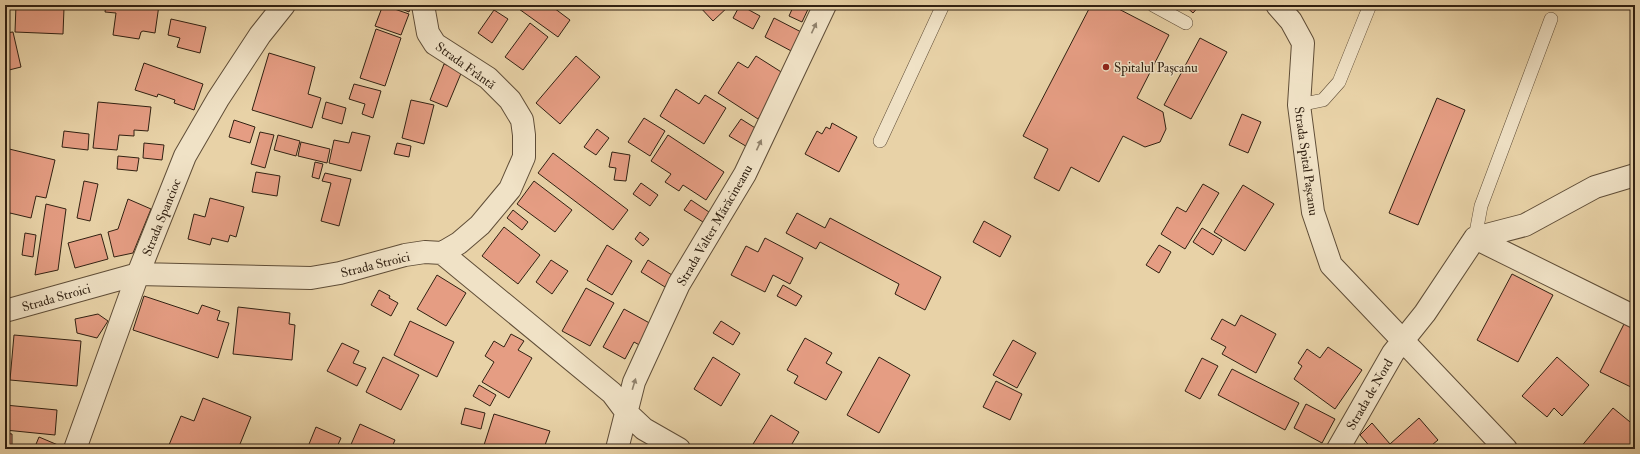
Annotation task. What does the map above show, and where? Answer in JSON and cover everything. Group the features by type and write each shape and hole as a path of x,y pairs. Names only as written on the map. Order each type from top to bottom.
{"street":[{"name":"Strada Spancioc","path":"75,449 138,274 185,156 222,92 260,35 284,5"},
{"name":"Strada Frântă","path":"423,5 428,33 436,44 488,78 510,100 522,120 524,135 524,158 510,189 480,225 459,243 442,253"},
{"name":"Strada Valter Mărăcineanu","path":"617,449 634,382 679,284 745,174 825,5"},
{"name":"Strada Spital Pașcanu","path":"1277,5 1291,22 1303,43 1299,105 1313,212 1330,265 1506,449"},
{"path":"1403,340 1425,314 1475,238 1525,225 1595,187 1635,175"},
{"path":"1475,238 1635,317"},
{"name":"Strada Stroici","path":"5,311 138,274 311,278 340,273 405,255 425,252 442,253"},
{"path":"442,253 612,393 627,413 644,429 679,449"},
{"name":"Strada de Nord","path":"1338,449 1393,354 1403,340"}],"lane":[{"path":"880,141 943,5"},
{"path":"1153,5 1186,23"},
{"path":"1299,105 1323,100 1339,82 1370,5"},
{"path":"1475,238 1481,206 1551,19"}],"building":[{"path":"16,5 58,5 58,7 64,8 63,34 15,32"},
{"path":"106,5 159,5 155,33 143,31 141,32 139,39 113,35 116,13 105,12"},
{"path":"383,5 409,14 401,35 375,26"},
{"path":"392,5 411,5 409,12"},
{"path":"522,5 550,5 570,20 558,37 519,9"},
{"path":"698,5 730,5 713,21"},
{"path":"740,5 760,16 753,29 733,18"},
{"path":"794,5 810,5 802,22 789,16"},
{"name":"Spitalul Pașcanu","path":"1091,5 1111,5 1169,35 1137,98 1163,112 1166,129 1160,142 1145,147 1123,136 1099,182 1071,167 1059,191 1034,178 1048,149 1023,136"},
{"path":"1184,5 1200,5 1193,13"},
{"path":"494,10 508,19 492,43 478,33"},
{"path":"774,18 805,34 795,53 765,37"},
{"path":"171,19 206,27 200,53 177,47 180,38 168,35"},
{"path":"530,23 548,37 523,70 505,57"},
{"path":"376,29 401,38 385,86 360,78"},
{"path":"13,32 21,67 5,71 5,33"},
{"path":"1200,38 1227,52 1191,119 1164,105"},
{"path":"269,53 315,67 308,94 321,98 312,128 252,110"},
{"path":"576,56 600,77 560,124 536,103"},
{"path":"756,56 786,75 758,119 718,93 738,62 748,68"},
{"path":"144,63 203,84 194,110 174,103 175,100 158,94 157,97 135,90"},
{"path":"444,64 462,71 447,107 430,100"},
{"path":"354,84 381,91 373,118 362,114 365,104 349,99"},
{"path":"676,89 699,104 705,95 726,108 704,144 660,116"},
{"path":"6,92 6,110 5,110"},
{"path":"1437,98 1465,110 1418,225 1389,213"},
{"path":"411,100 434,105 424,144 402,138"},
{"path":"98,102 151,107 148,131 134,130 134,136 119,135 117,150 93,148"},
{"path":"326,102 346,108 342,124 322,118"},
{"path":"1242,114 1261,122 1248,153 1229,145"},
{"path":"644,118 665,131 650,156 628,142"},
{"path":"741,119 760,131 749,148 729,136"},
{"path":"234,120 255,127 250,143 229,137"},
{"path":"832,123 857,137 839,172 805,154 817,131 822,134 826,127 830,129"},
{"path":"597,129 609,138 596,155 584,147"},
{"path":"64,131 89,134 88,150 62,147"},
{"path":"260,132 274,135 265,168 251,164"},
{"path":"352,132 370,136 361,171 329,163 334,140 349,143"},
{"path":"278,135 300,141 296,156 274,150"},
{"path":"668,135 724,172 706,200 683,185 679,191 665,182 671,174 651,161"},
{"path":"301,142 330,149 327,163 298,156"},
{"path":"144,143 164,145 162,160 143,158"},
{"path":"397,143 411,146 409,157 394,154"},
{"path":"5,148 55,160 46,198 36,196 31,218 10,213 8,220 5,219"},
{"path":"612,152 630,155 626,181 614,180 616,168 609,167"},
{"path":"553,153 628,210 613,230 538,173"},
{"path":"118,156 139,158 137,171 117,169"},
{"path":"315,162 323,164 319,179 312,177"},
{"path":"256,172 280,176 277,196 252,192"},
{"path":"325,173 351,179 339,226 321,221 331,183 322,181"},
{"path":"84,181 98,184 90,221 77,218"},
{"path":"534,181 572,210 555,232 517,204"},
{"path":"641,183 658,195 650,206 633,194"},
{"path":"1203,184 1219,193 1185,249 1161,234 1177,207 1186,212"},
{"path":"1243,185 1274,204 1245,251 1214,232"},
{"path":"210,198 244,207 236,237 230,235 228,242 212,238 210,245 188,239 194,214 205,217"},
{"path":"128,199 151,209 133,253 114,257 108,232 118,229"},
{"path":"691,200 709,212 703,222 684,210"},
{"path":"46,204 66,209 58,270 35,275"},
{"path":"513,210 528,222 522,230 507,218"},
{"path":"797,213 825,228 830,218 941,277 925,310 895,294 899,284 820,242 816,249 786,233"},
{"path":"984,221 1011,236 1000,257 973,242"},
{"path":"504,227 540,255 518,284 482,256"},
{"path":"1202,228 1222,240 1213,255 1193,242"},
{"path":"640,232 649,239 643,246 635,239"},
{"path":"25,233 36,235 33,257 22,255"},
{"path":"101,234 108,259 75,268 68,243"},
{"path":"765,238 803,258 790,284 773,275 765,292 731,275 746,246 758,252"},
{"path":"607,245 632,261 612,295 587,280"},
{"path":"1159,245 1171,252 1159,273 1146,265"},
{"path":"551,260 568,271 552,294 536,282"},
{"path":"648,260 672,275 665,287 641,272"},
{"path":"1512,274 1553,295 1518,362 1477,340"},
{"path":"437,275 466,293 446,326 417,309"},
{"path":"783,285 802,296 796,306 777,296"},
{"path":"586,288 614,303 590,346 562,331"},
{"path":"379,290 390,296 389,298 398,303 391,316 371,305"},
{"path":"144,296 198,314 202,305 220,311 217,320 229,323 218,358 133,330"},
{"path":"238,307 290,313 289,324 295,325 292,360 233,354"},
{"path":"624,309 655,326 643,347 634,342 625,359 603,347"},
{"path":"98,314 108,321 97,338 77,333 75,319"},
{"path":"1241,315 1276,334 1256,373 1222,354 1226,347 1211,339 1222,319 1235,326"},
{"path":"410,321 454,342 437,377 394,355"},
{"path":"721,321 740,333 733,345 713,333"},
{"path":"1624,324 1635,329 1635,389 1600,372"},
{"path":"511,334 524,341 518,350 532,358 509,398 482,382 494,362 485,356 494,341 504,347"},
{"path":"14,335 81,341 77,386 10,380"},
{"path":"805,338 832,353 826,363 842,372 826,400 794,383 798,376 787,370"},
{"path":"1013,340 1036,353 1017,388 993,375"},
{"path":"342,343 359,351 353,363 366,368 357,386 327,371"},
{"path":"1328,347 1362,370 1335,409 1294,379 1302,366 1298,363 1307,349 1320,358"},
{"path":"383,357 419,375 401,410 366,392"},
{"path":"713,357 740,374 721,406 694,389"},
{"path":"879,357 910,375 879,433 847,415"},
{"path":"1557,357 1589,385 1562,416 1554,408 1547,417 1522,396"},
{"path":"1202,358 1218,366 1200,399 1185,391"},
{"path":"1232,369 1299,403 1285,430 1218,395"},
{"path":"996,381 1022,394 1010,420 983,407"},
{"path":"479,385 496,395 490,406 473,396"},
{"path":"203,398 251,417 238,449 179,449 169,445 181,416 194,421"},
{"path":"1306,404 1335,419 1322,443 1294,428"},
{"path":"5,405 57,410 55,435 5,430"},
{"path":"465,408 485,413 481,429 461,424"},
{"path":"1613,408 1635,426 1635,449 1581,449 1580,448"},
{"path":"494,414 550,431 544,448 536,445 535,449 498,449 484,445"},
{"path":"771,415 799,432 789,449 750,449"},
{"path":"1419,418 1438,440 1427,449 1372,449 1360,435 1372,423 1390,444"},
{"path":"360,424 395,440 391,449 349,449"},
{"path":"316,427 341,438 336,449 307,449"},
{"path":"5,433 12,434 12,449 5,449"},
{"path":"39,437 65,448 34,449"}],"place":[{"name":"Spitalul Pașcanu","path":"1106,67"}]}
